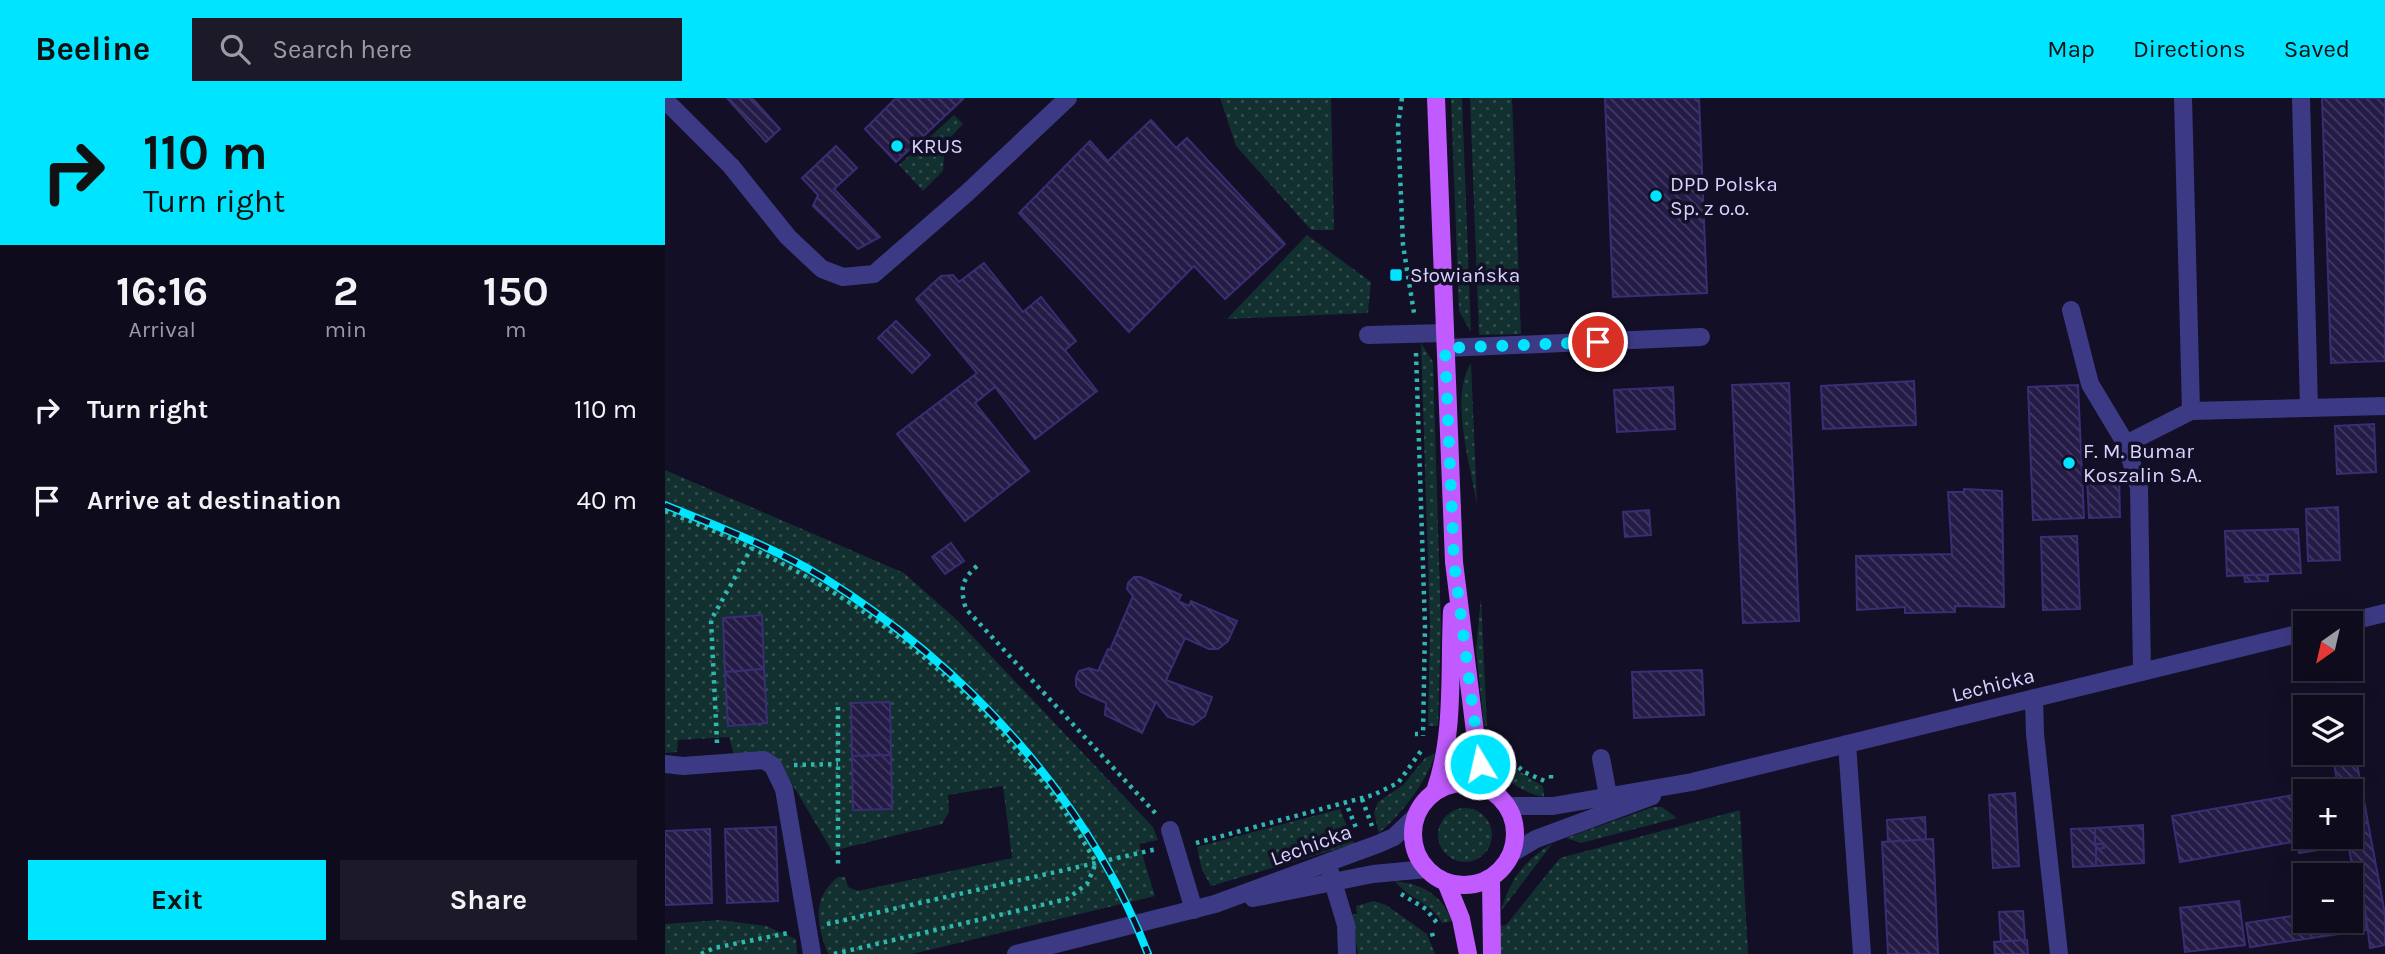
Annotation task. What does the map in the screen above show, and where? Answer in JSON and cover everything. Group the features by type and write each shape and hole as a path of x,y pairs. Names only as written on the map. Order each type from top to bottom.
{"main road":[{"path":"1435,791 1444,767 1447,734 1454,562 1436,98"},
{"path":"1454,562 1480,764 1492,791 1507,806 1514,821 1515,837 1511,853 1503,867 1491,878 1469,884 1446,882 1427,869 1414,844 1416,816 1423,802 1435,791 1454,783 1474,783 1492,791"},
{"path":"1491,878 1492,954"},
{"path":"1446,882 1461,919 1468,954"}],"street":[{"path":"665,100 731,166 788,237 822,269 843,277 874,274 968,193 1068,98"},
{"path":"2182,98 2192,411"},
{"path":"2301,98 2309,408"},
{"path":"2071,310 2090,384 2126,444 2139,488 2142,672"},
{"path":"1368,335 1445,341 1701,337"},
{"path":"2126,444 2192,411 2385,406"},
{"path":"2363,618 2385,613"},
{"name":"Lechicka","path":"1507,806 1609,803 2293,635"},
{"path":"2034,698 2035,734 2059,954"},
{"path":"1847,744 1862,954"},
{"path":"1601,758 1609,803"},
{"path":"665,764 718,765 764,760 773,766 784,789 812,954"},
{"name":"Lechicka","path":"1511,853 1609,803"},
{"name":"Lechicka","path":"1016,954 1215,904 1394,837 1416,816"},
{"path":"1173,838 1194,910"},
{"path":"1327,864 1346,925 1347,954"},
{"name":"Lechicka","path":"1215,904 1387,872 1427,869"}],"path":[{"path":"1402,98 1398,125 1403,246 1414,317"},
{"path":"701,954 714,948 806,930 1096,862 1173,838 1261,827 1362,799 1398,783 1413,766 1422,747 1425,626 1416,341"},
{"path":"665,511 752,547 820,582 881,623 961,689 986,715 1044,783 1096,862"},
{"path":"718,765 711,620 752,547"},
{"path":"977,566 965,576 960,589 966,609 1173,838"},
{"path":"838,707 838,864"},
{"path":"1493,748 1528,775 1556,784"},
{"path":"773,766 838,764"},
{"path":"1362,799 1375,835"},
{"path":"1348,808 1362,841"},
{"path":"834,954 1067,899 1087,884 1096,862"},
{"path":"1395,889 1430,912 1439,932"},
{"path":"1432,933 1434,941"}],"green space":[{"path":"1220,98 1331,98 1334,230 1311,230 1236,146"},
{"path":"1451,98 1462,98 1471,332 1459,311"},
{"path":"1470,98 1512,98 1521,334 1479,335"},
{"path":"954,115 963,124 945,143 943,171 923,191 899,165"},
{"path":"1307,235 1371,282 1368,313 1227,319"},
{"path":"1421,343 1433,362 1441,626 1438,726 1428,726 1430,626"},
{"path":"1471,363 1477,505 1462,413 1465,377"},
{"path":"665,470 904,573 957,620 1153,827 1158,840 1139,844 1155,896 912,954 828,954 819,923 820,903 829,885 838,877 845,877 848,887 858,891 1012,858 1003,786 948,795 949,812 942,824 832,851 785,772 734,755 729,737 678,740 677,752 665,753"},
{"path":"1481,598 1487,726 1484,726 1476,649"},
{"path":"1489,752 1543,786 1544,797 1511,782 1498,768"},
{"path":"1436,753 1413,796 1379,833 1374,813 1378,802 1403,785 1425,758"},
{"path":"1653,807 1662,807 1677,818 1581,843 1566,838"},
{"path":"1465,808 1484,816 1492,835 1484,854 1465,862 1446,854 1438,835 1446,816"},
{"path":"1340,809 1354,844 1211,886 1202,870 1197,847"},
{"path":"1740,810 1748,954 1500,954 1500,926 1506,925 1560,858"},
{"path":"1552,844 1501,911 1519,872"},
{"path":"1395,881 1429,892 1442,904 1452,921 1442,923 1432,910"},
{"path":"1374,901 1386,905 1427,934 1435,954 1358,954 1351,915 1357,914 1356,906"},
{"path":"720,920 766,926 796,939 797,954 665,954 665,924"}],"building":[{"path":"727,98 752,98 780,129 766,142"},
{"name":"KRUS","path":"896,98 964,98 896,162 865,129"},
{"name":"DPD Polska Sp. z o.o.","path":"1605,98 1699,98 1707,293 1613,297"},
{"path":"2322,98 2385,98 2385,361 2331,363"},
{"path":"1151,120 1176,148 1187,138 1285,244 1225,299 1194,266 1129,332 1019,213 1090,141 1108,161"},
{"path":"836,146 857,168 834,189 880,237 858,249 813,206 818,195 802,178"},
{"path":"984,263 1023,312 1041,297 1076,341 1065,350 1097,391 1035,439 995,387 975,403 1029,471 965,521 897,434 977,373 916,299 941,276 953,275 959,282"},
{"path":"896,321 930,355 912,373 878,338"},
{"path":"1914,381 1916,425 1823,429 1821,386"},
{"path":"1789,383 1799,621 1743,623 1732,385"},
{"path":"2078,385 2084,518 2033,520 2028,387"},
{"path":"1673,387 1675,429 1617,432 1614,390"},
{"path":"2374,424 2376,472 2337,474 2335,426"},
{"path":"2119,475 2120,517 2089,518 2087,476"},
{"path":"1964,489 2002,491 2004,607 1955,606 1955,612 1905,613 1905,607 1857,610 1856,556 1952,554 1948,492 1964,492"},
{"path":"2338,507 2340,560 2308,561 2306,509"},
{"path":"1649,510 1651,535 1625,537 1623,512"},
{"path":"2298,529 2301,573 2227,576 2225,531"},
{"path":"2077,536 2080,609 2043,610 2041,537"},
{"path":"951,543 964,561 945,574 932,557"},
{"path":"2244,575 2268,575 2268,581 2245,582"},
{"path":"1134,577 1140,577 1181,595 1178,601 1189,606 1191,601 1237,621 1228,641 1218,649 1209,649 1185,638 1166,680 1212,697 1205,716 1193,725 1168,717 1156,702 1142,733 1105,715 1106,703 1081,692 1076,686 1079,671 1089,668 1098,671 1133,596 1127,589 1128,583"},
{"path":"762,615 764,669 725,672 723,618"},
{"path":"764,669 767,723 728,726 725,672"},
{"path":"1702,670 1704,715 1634,718 1632,672"},
{"path":"890,702 891,755 852,756 851,703"},
{"path":"891,755 892,809 853,810 852,756"},
{"path":"2334,765 2357,765 2360,779 2337,779"},
{"path":"2015,793 2019,866 1993,868 1989,795"},
{"path":"2293,795 2293,842 2180,862 2172,816"},
{"path":"2363,796 2385,914 2385,945 2370,948 2363,900 2363,863 2352,863 2349,849 2363,849"},
{"path":"1925,817 1926,840 1888,842 1887,820"},
{"path":"2143,825 2144,863 2096,866 2096,849 2104,848 2103,844 2095,844 2095,828"},
{"path":"776,827 778,901 727,903 725,829"},
{"path":"2095,828 2095,844 2103,844 2104,848 2096,849 2096,866 2073,867 2071,829"},
{"path":"710,829 712,903 665,905 665,831"},
{"path":"1933,839 1938,954 1888,954 1882,842"},
{"path":"2299,849 2325,849 2299,853"},
{"path":"2239,901 2245,945 2185,952 2180,908"},
{"path":"2363,905 2367,930 2363,931"},
{"path":"2023,911 2025,940 2001,942 1999,912"},
{"path":"2293,916 2293,933 2346,933 2250,947 2246,923"},
{"path":"2027,940 2028,954 1995,954 1994,942"}],"railway":[{"path":"665,505 766,548 824,578 876,613 926,652 973,695 1016,740 1056,790 1092,842 1123,897 1148,954"}],"place":[{"name":"KRUS","path":"897,146"},
{"name":"DPD Polska Sp. z o.o.","path":"1656,196"},
{"name":"Słowiańska","path":"1396,275"},
{"name":"F. M. Bumar Koszalin S.A.","path":"2069,463"}],"route":[{"path":"1480,764 1454,562 1445,348 1598,342"}]}
